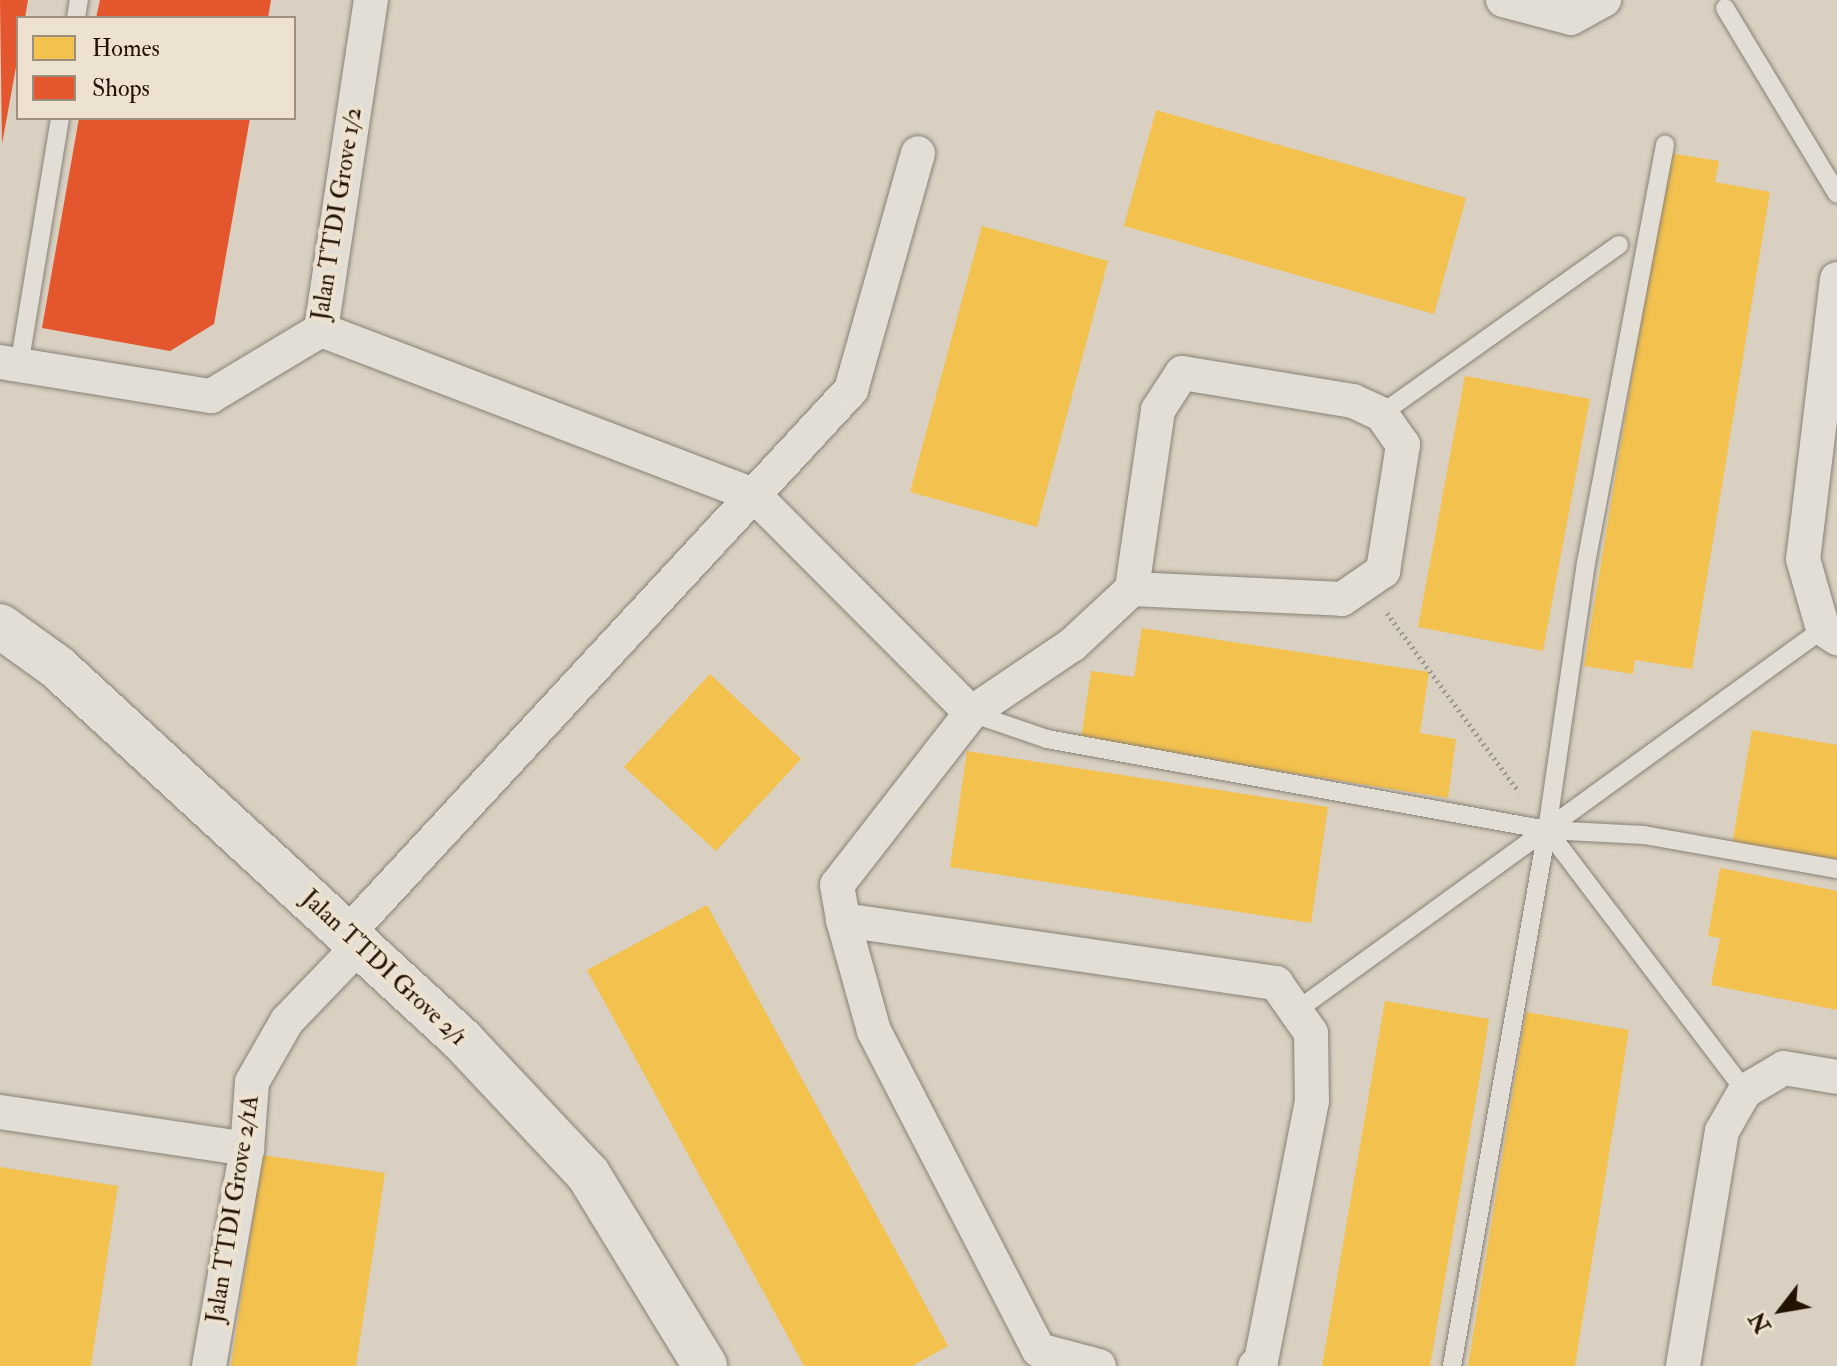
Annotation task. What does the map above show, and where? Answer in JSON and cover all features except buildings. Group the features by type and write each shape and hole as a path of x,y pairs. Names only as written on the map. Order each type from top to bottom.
{"street":[{"name":"Jalan TTDI Grove 1/2","path":"9,364 211,396 321,330 371,0"},
{"path":"1503,0 1571,18 1604,0"},
{"name":"Jalan TTDI Grove 2/1A","path":"209,1366 247,1149 252,1082 287,1021 353,940 851,390 918,153"},
{"path":"1830,634 1803,559 1837,279"},
{"path":"321,330 755,496 971,713"},
{"path":"1099,1366 1039,1350 874,1031 843,920 837,885 971,713 1072,645 1132,589 1158,410 1182,373 1367,408 1403,445 1383,571 1342,599 1132,589"},
{"name":"Jalan TTDI Grove 2/1","path":"0,626 57,667 462,1040 588,1174 705,1366"},
{"path":"843,920 1276,983 1311,1033 1312,1101 1261,1362 1255,1366"},
{"path":"1683,1366 1722,1131 1745,1091 1784,1068 1837,1077"},
{"path":"0,1112 247,1149"}],"lane":[{"path":"1725,8 1837,194"},
{"path":"9,364 60,120"},
{"path":"1452,1366 1547,830 1586,563 1665,144"},
{"path":"1367,408 1619,245"},
{"path":"1296,1011 1547,830 1830,634"},
{"path":"971,713 1047,739 1547,830 1644,835 1837,869"},
{"path":"1547,830 1745,1091"}],"path":[{"path":"1365,583 1547,830"}]}
